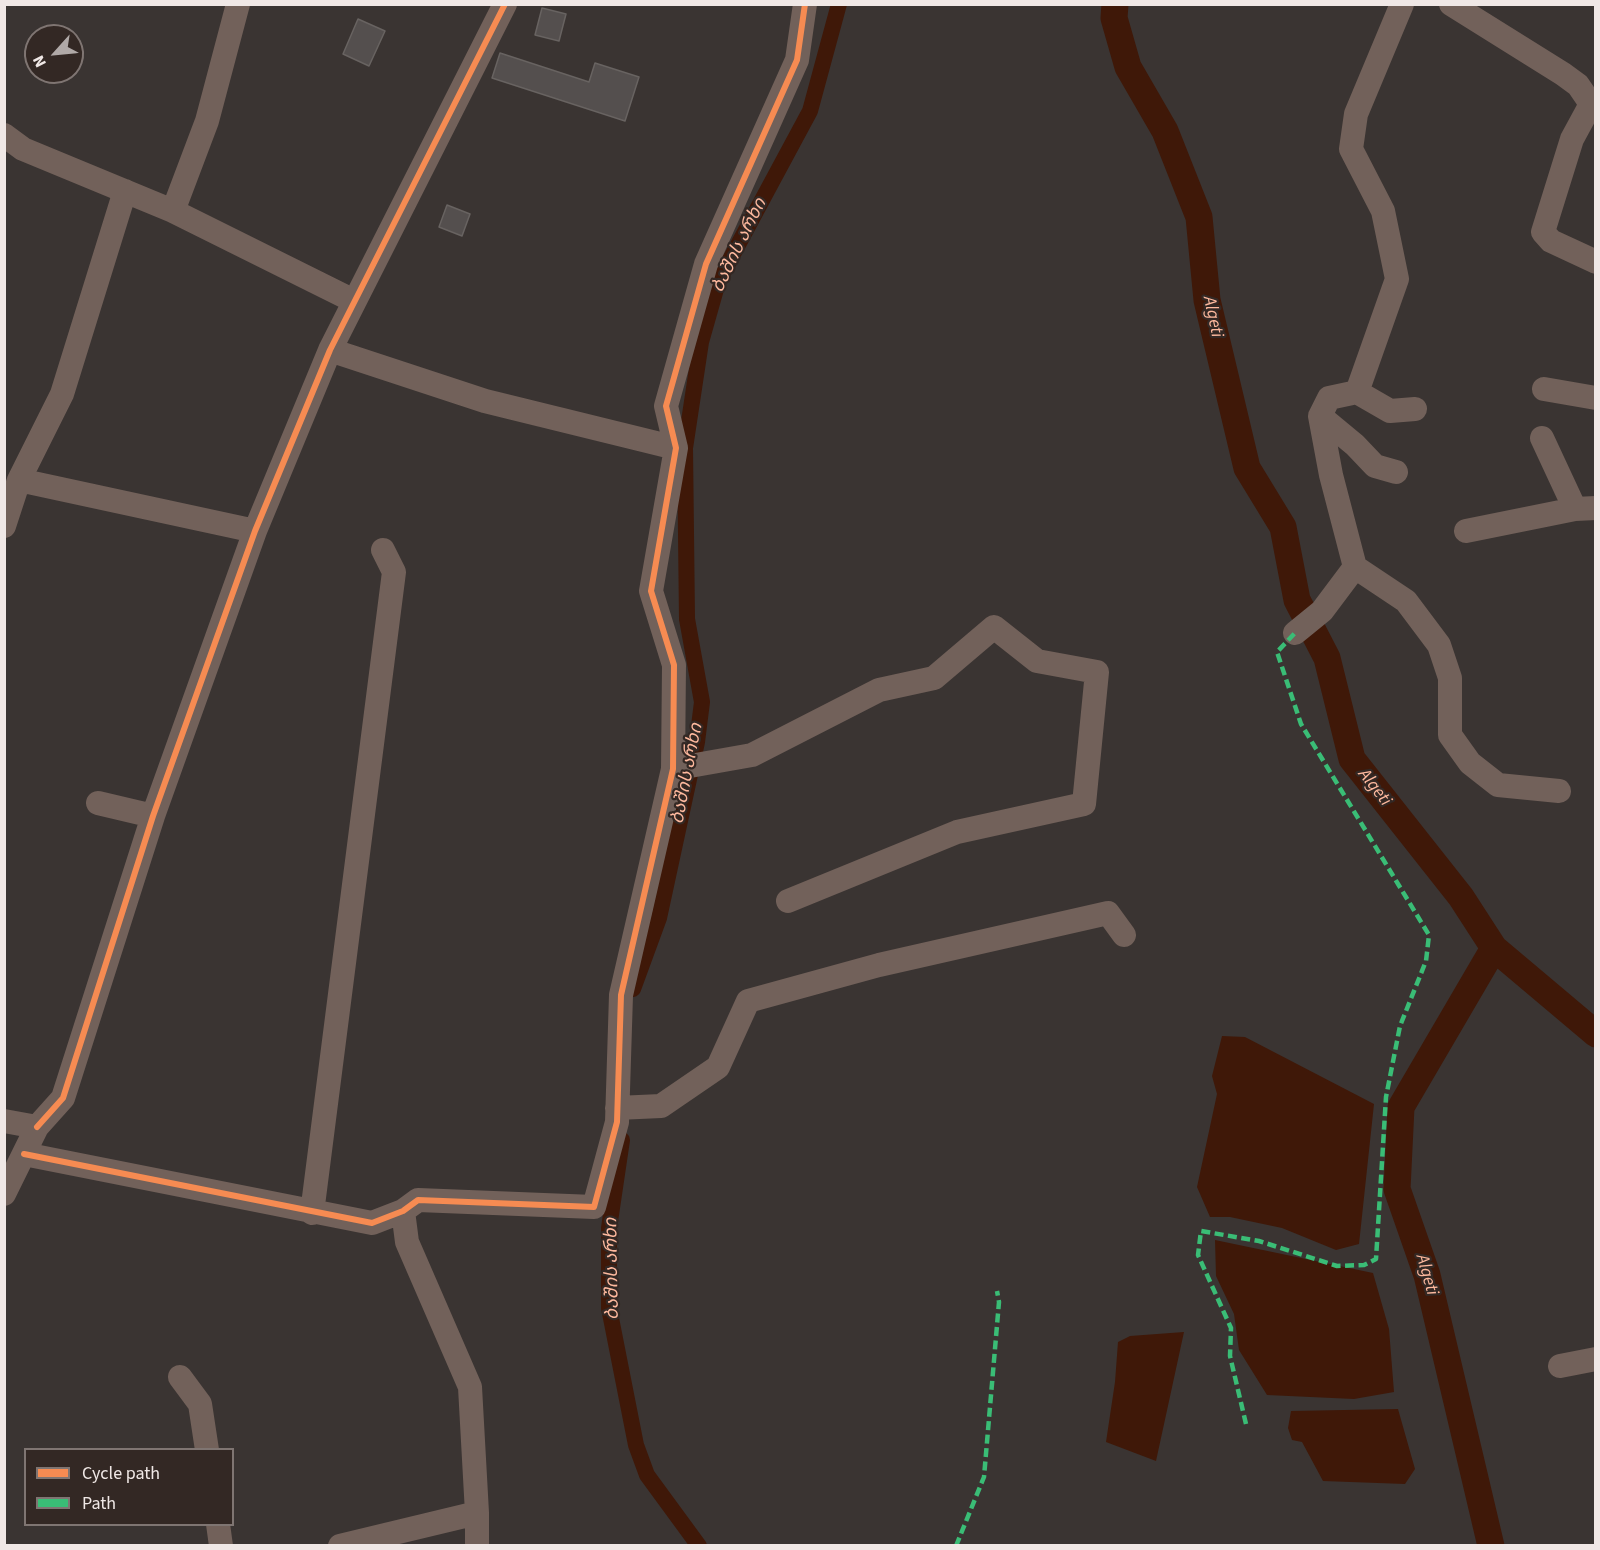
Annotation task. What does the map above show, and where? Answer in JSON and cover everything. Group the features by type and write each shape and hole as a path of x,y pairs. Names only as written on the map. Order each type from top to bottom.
{"street":[{"path":"173,212 207,121 238,4"},
{"path":"4,1194 37,1127 63,1098 153,816 255,531 330,350 505,4"},
{"path":"24,1154 372,1223 404,1211 418,1200 594,1207 617,1122 621,995 673,769 674,665 651,591 676,448 666,406 706,264 797,60 805,4"},
{"path":"1358,392 1397,279 1383,211 1351,149 1356,114 1402,4"},
{"path":"1451,4 1563,74 1578,85 1591,104 1572,139 1543,232 1551,241 1596,262"},
{"path":"4,135 23,149 173,212 354,301"},
{"path":"4,526 19,480 62,394 125,190"},
{"path":"330,350 485,400 676,448"},
{"path":"1544,389 1596,398"},
{"path":"1415,409 1390,411 1358,392 1329,398 1320,416 1331,475 1355,567 1406,601 1439,645 1450,678 1450,735 1470,763 1498,785 1559,791"},
{"path":"1320,416 1355,445 1375,466 1396,472"},
{"path":"1466,531 1585,509 1542,438"},
{"path":"19,480 255,531"},
{"path":"312,1212 394,572 383,550"},
{"path":"1294,633 1322,611 1355,567"},
{"path":"673,769 752,755 879,690 934,678 994,627 1037,661 1097,672 1084,804 957,832 788,901"},
{"path":"98,803 153,816"},
{"path":"617,1108 661,1106 718,1067 748,1001 879,965 1108,913 1124,935"},
{"path":"4,1121 37,1127"},
{"path":"404,1211 407,1242 470,1387 477,1545"},
{"path":"1560,1366 1596,1359"},
{"path":"180,1377 200,1404 207,1448"},
{"path":"340,1545 477,1513"},
{"path":"218,1526 221,1545"}],"shaded area":[{"path":"1222,1036 1245,1037 1374,1104 1359,1244 1336,1250 1282,1228 1230,1217 1210,1217 1197,1187 1217,1094 1212,1076"},
{"path":"1215,1240 1373,1273 1389,1329 1394,1392 1354,1399 1267,1395 1239,1350 1234,1314 1216,1276"},
{"path":"1184,1332 1156,1461 1106,1442 1118,1342 1130,1336"},
{"path":"1398,1409 1415,1469 1405,1484 1323,1481 1302,1442 1292,1440 1288,1428 1291,1411"}],"building":[{"path":"542,8 566,14 559,41 535,35"},
{"path":"358,19 385,31 369,66 343,54"},
{"path":"500,53 589,82 595,63 639,77 625,121 492,78"},
{"path":"447,205 470,214 462,236 439,227"}],"waterway":[{"name":"ბაშის არხი","path":"633,989 659,918 697,742 702,702 687,619 685,448 701,342 718,282 810,111 839,4"},
{"name":"Algeti","path":"1115,4 1114,18 1128,67 1165,131 1199,217 1207,300 1247,468 1283,527 1297,600 1327,658 1352,759 1461,897 1494,948 1401,1107 1397,1189 1427,1275 1491,1546"},
{"path":"1494,948 1596,1034"},
{"name":"ბაშის არხი","path":"622,1140 609,1228 609,1308 636,1445 647,1475 699,1546"}],"marked path":[{"path":"1246,1424 1230,1356 1231,1328 1198,1255 1201,1231 1259,1241 1337,1266 1364,1265 1376,1259 1386,1097 1400,1026 1426,961 1429,935 1301,724 1277,652 1295,633"},
{"path":"956,1546 984,1477 999,1302 997,1291"}],"cycle path":[{"path":"37,1127 63,1098 153,816 255,531 330,350 505,4"},
{"path":"24,1154 372,1223 403,1211 418,1200 594,1207 617,1122 621,995 673,769 674,665 651,591 676,448 666,406 706,264 797,60 805,4"}]}
